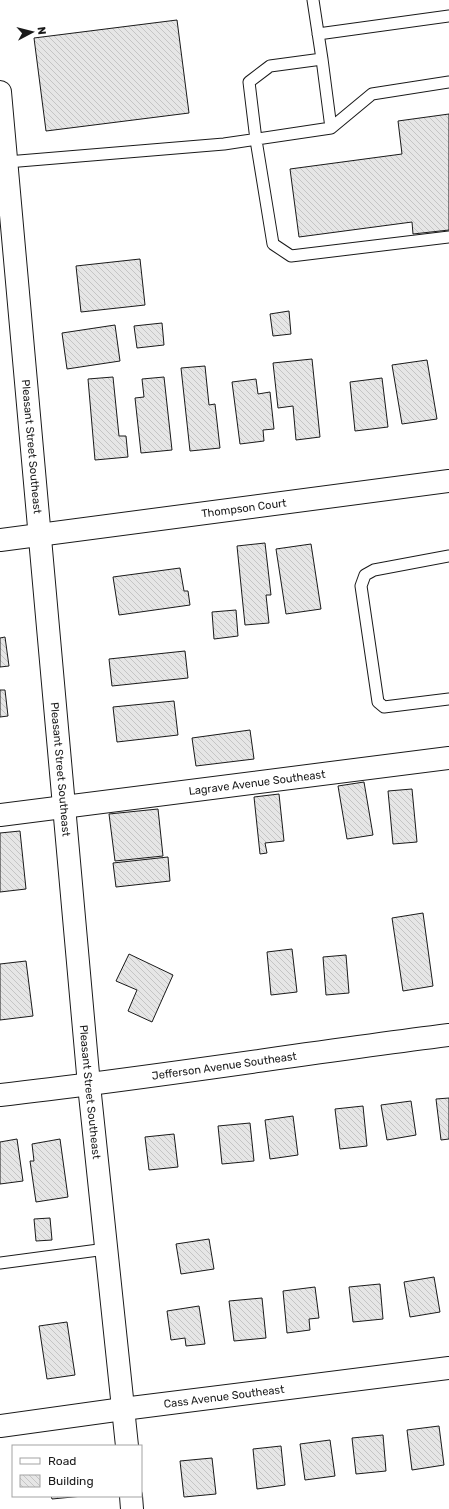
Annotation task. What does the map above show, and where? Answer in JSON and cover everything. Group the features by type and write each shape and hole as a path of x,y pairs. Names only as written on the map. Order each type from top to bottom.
{"street":[{"name":"Pleasant Street Southeast","path":"0,92 7,162 6,234 40,535 89,1085 127,1445"},
{"name":"Thompson Court","path":"0,540 449,481"},
{"name":"Lagrave Avenue Southeast","path":"0,815 449,758"},
{"name":"Jefferson Avenue Southeast","path":"0,1095 89,1085 449,1035"},
{"name":"Cass Avenue Southeast","path":"0,1426 449,1368"},
{"path":"131,1497 132,1509"}],"lane":[{"path":"313,0 331,128"},
{"path":"318,34 449,16"},
{"path":"322,59 270,66 250,82 256,140 273,244 291,256 449,237"},
{"path":"7,162 224,144 331,128 372,94 449,82"},
{"path":"449,556 374,570 365,575 361,586 378,702 384,707 449,699"},
{"path":"0,1263 106,1249"}],"building":[{"path":"177,20 189,113 46,131 34,38"},
{"path":"449,114 449,230 413,234 412,222 299,237 290,169 402,154 398,121"},
{"path":"140,259 145,305 81,312 76,266"},
{"path":"289,311 291,334 273,336 270,314"},
{"path":"162,323 164,345 137,348 134,326"},
{"path":"115,325 120,361 67,369 62,333"},
{"path":"312,359 320,437 296,440 293,406 278,408 273,363"},
{"path":"427,360 437,419 402,424 392,365"},
{"path":"205,366 209,405 215,404 220,448 190,451 181,368"},
{"path":"113,377 119,436 126,436 128,457 95,460 88,379"},
{"path":"164,377 172,450 141,453 135,398 144,397 142,379"},
{"path":"382,378 388,427 355,431 350,382"},
{"path":"256,379 258,394 270,392 274,429 263,430 264,441 240,444 232,382"},
{"path":"265,543 271,595 266,595 269,623 245,625 237,546"},
{"path":"311,544 321,609 286,614 276,549"},
{"path":"180,568 184,591 188,591 190,605 119,615 113,577"},
{"path":"236,610 238,636 214,639 212,612"},
{"path":"5,637 9,666 0,667 0,638"},
{"path":"185,651 188,678 112,686 109,659"},
{"path":"0,690 5,690 8,716 0,717"},
{"path":"174,701 178,735 117,742 113,707"},
{"path":"250,730 254,759 196,766 192,738"},
{"path":"364,782 373,835 347,839 338,786"},
{"path":"412,789 417,842 393,844 388,791"},
{"path":"279,794 284,841 265,843 267,853 260,854 254,797"},
{"path":"158,809 163,856 115,861 109,814"},
{"path":"20,831 26,889 0,892 0,833"},
{"path":"168,857 170,881 116,887 113,863"},
{"path":"423,913 433,986 403,991 392,918"},
{"path":"292,949 297,992 271,995 267,952"},
{"path":"129,954 173,975 152,1022 128,1011 137,990 116,981"},
{"path":"346,955 349,993 326,995 323,957"},
{"path":"26,961 33,1016 0,1020 0,964"},
{"path":"449,1098 449,1139 441,1140 436,1099"},
{"path":"411,1101 416,1135 387,1140 381,1105"},
{"path":"363,1106 367,1146 340,1149 335,1109"},
{"path":"293,1116 298,1155 270,1159 265,1120"},
{"path":"250,1123 254,1161 222,1164 218,1126"},
{"path":"174,1134 178,1167 149,1170 145,1137"},
{"path":"17,1139 23,1181 0,1184 0,1142"},
{"path":"60,1139 68,1197 36,1202 30,1161 34,1161 32,1144"},
{"path":"50,1218 52,1240 36,1241 34,1219"},
{"path":"209,1239 214,1269 181,1274 176,1244"},
{"path":"434,1277 440,1312 410,1317 404,1282"},
{"path":"380,1284 383,1319 353,1322 349,1287"},
{"path":"315,1287 319,1318 309,1319 310,1330 287,1333 283,1291"},
{"path":"262,1298 266,1338 234,1341 229,1301"},
{"path":"199,1306 205,1344 186,1346 185,1338 171,1340 167,1311"},
{"path":"67,1322 75,1375 47,1379 39,1326"},
{"path":"439,1426 444,1465 412,1470 407,1430"},
{"path":"383,1435 386,1471 356,1474 352,1438"},
{"path":"330,1440 335,1476 305,1480 300,1444"},
{"path":"281,1446 285,1485 257,1489 253,1449"},
{"path":"212,1458 216,1494 184,1497 180,1461"},
{"path":"51,1497 73,1497 52,1499"}]}
